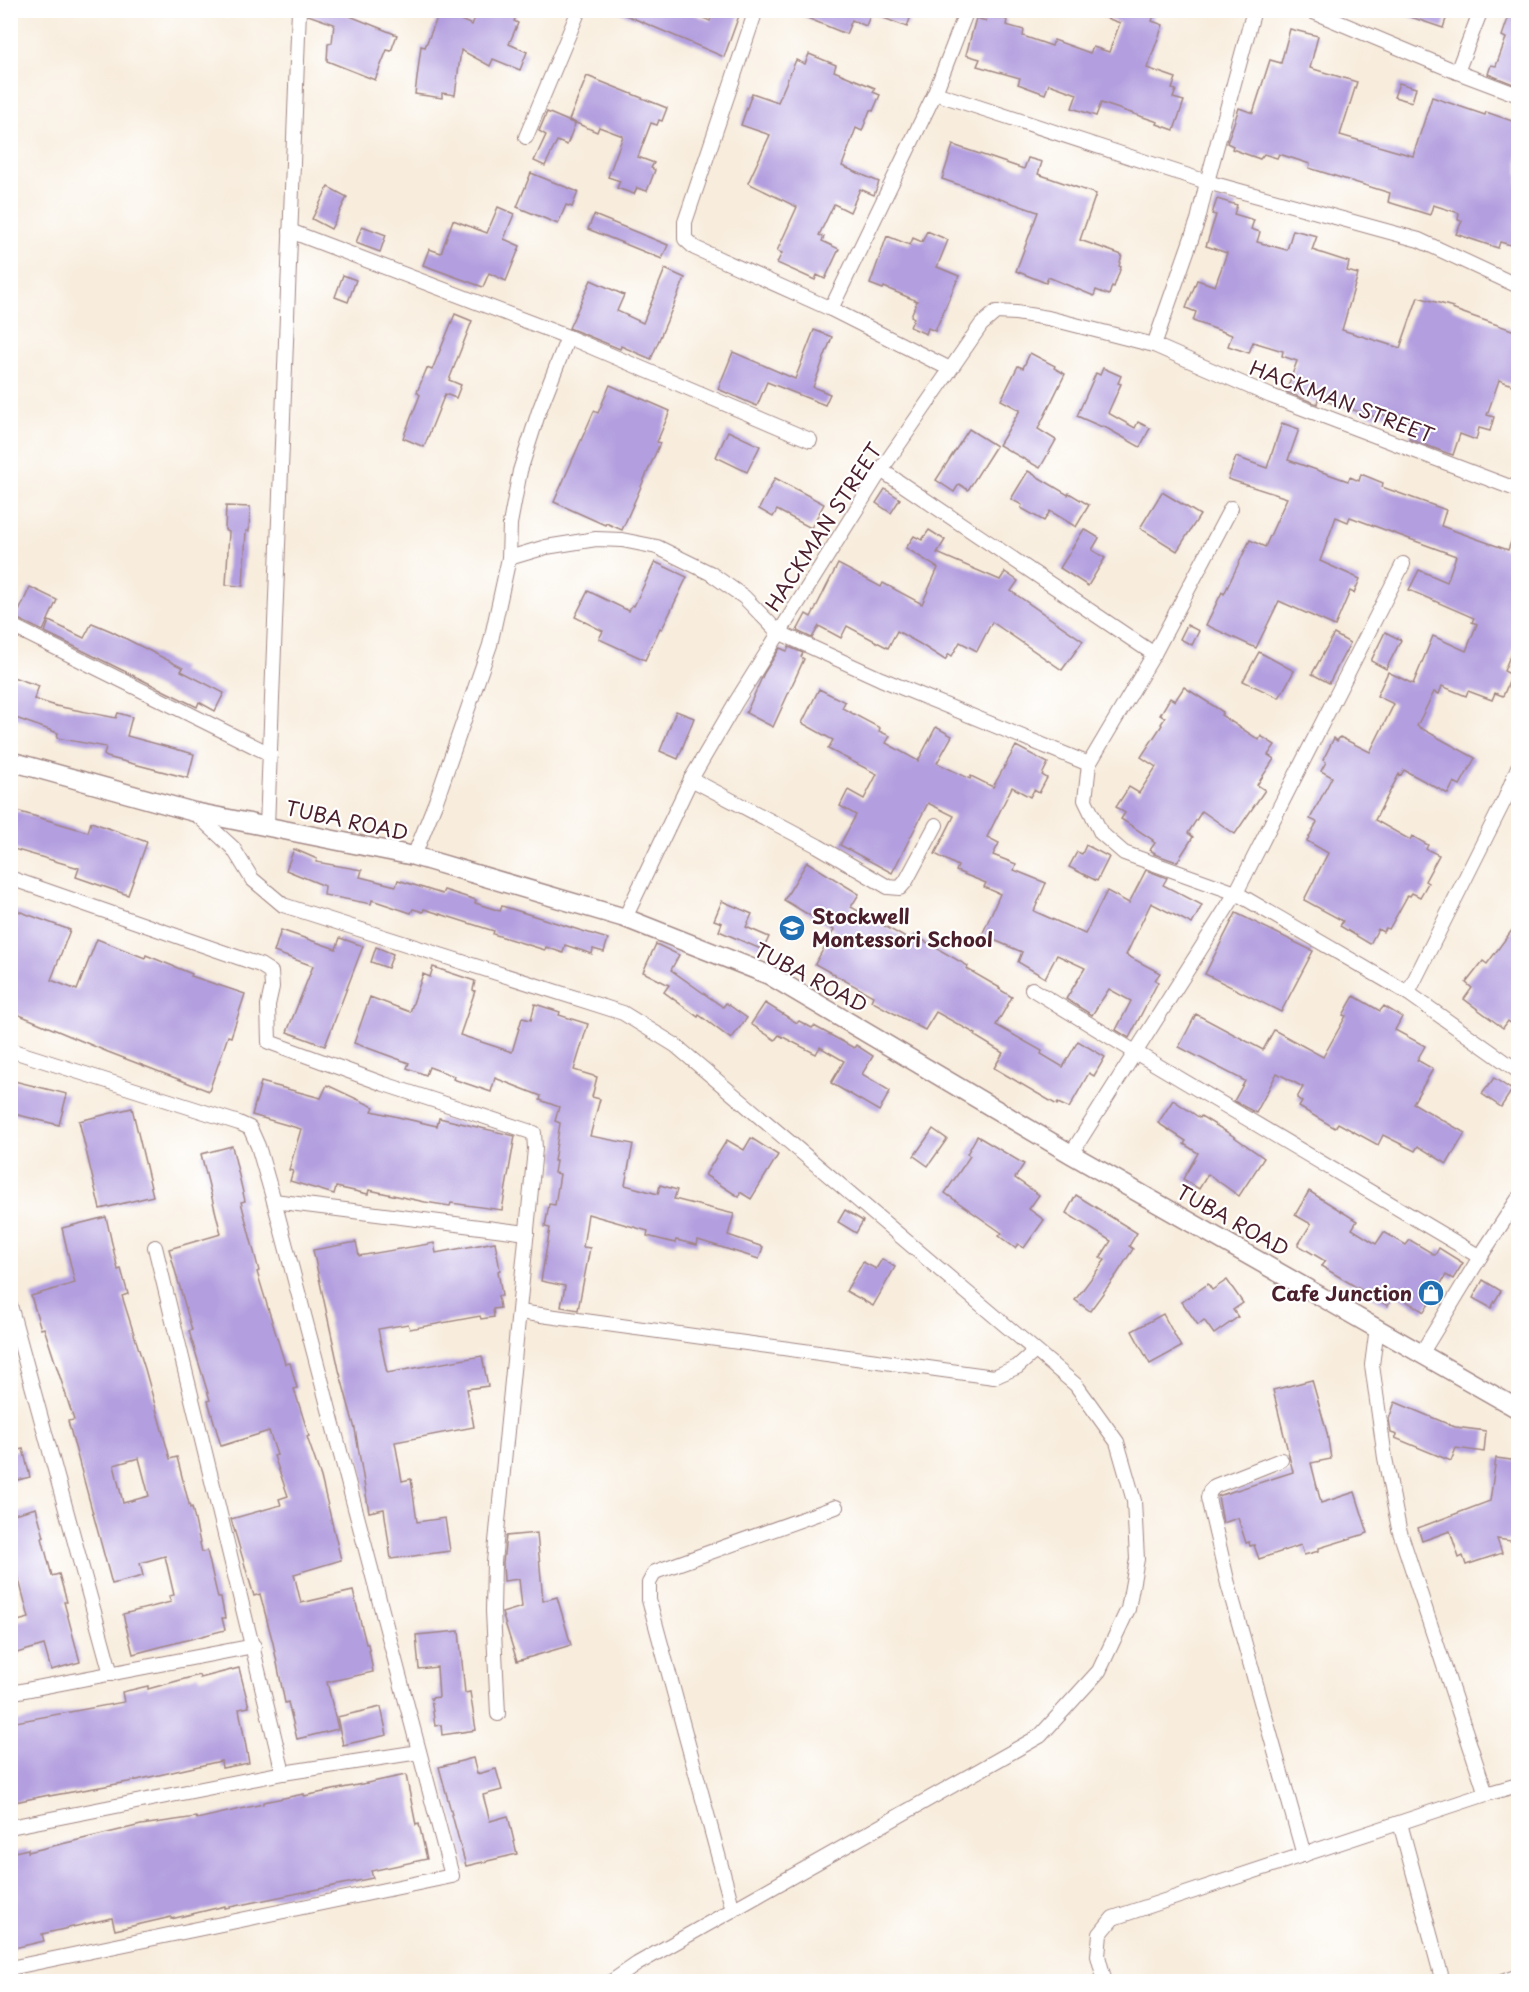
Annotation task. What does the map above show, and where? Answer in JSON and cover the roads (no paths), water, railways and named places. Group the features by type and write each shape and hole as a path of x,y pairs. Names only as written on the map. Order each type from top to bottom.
{"street":[{"path":"267,826 298,10"},
{"path":"526,137 579,10"},
{"path":"756,10 685,222 685,239 695,248 831,309 950,369"},
{"path":"831,309 935,93 967,10"},
{"path":"1154,345 1198,220 1254,10"},
{"path":"1309,10 1456,72 1518,95"},
{"path":"1456,72 1480,10"},
{"path":"935,93 1207,182 1419,240 1518,285"},
{"path":"290,231 568,337 810,440"},
{"name":"HACKMAN STREET","path":"625,918 691,779 778,632 881,470 981,325 996,312 1048,318 1154,345 1271,396 1518,490"},
{"path":"414,856 436,801 490,645 508,558 510,524 520,471 539,411 568,337"},
{"path":"881,470 1154,654"},
{"path":"1231,508 1154,654 1089,764 1085,800 1101,833 1124,853 1236,892 1407,993 1518,1071"},
{"path":"508,558 546,547 596,539 622,540 657,547 710,573 744,597 778,632 881,679 1089,764"},
{"path":"1071,1154 1236,892 1402,564"},
{"path":"10,625 270,754"},
{"name":"TUBA ROAD","path":"10,760 194,812 414,856 625,918 769,975 1071,1154 1518,1409"},
{"path":"1407,993 1505,799 1518,767"},
{"path":"691,779 818,846 888,887 900,888 906,881 936,825"},
{"path":"194,812 233,848 252,879 283,905 623,1013 675,1045 1076,1385 1116,1442 1134,1501 1137,1559 1128,1609 1099,1671 1040,1736 637,1964 611,1982"},
{"path":"10,878 260,965 271,972 272,979 268,1005 269,1042 384,1084 534,1133 535,1149 525,1261 494,1562 493,1611 498,1714"},
{"path":"1032,989 1135,1053 1480,1257"},
{"path":"10,1050 250,1128 258,1146 274,1201 452,1876 10,1968"},
{"path":"1421,1354 1518,1199"},
{"path":"274,1201 527,1233"},
{"path":"155,1247 254,1646 283,1773"},
{"path":"10,1305 111,1674"},
{"path":"519,1312 994,1377 1017,1367 1035,1351"},
{"path":"1377,1327 1372,1365 1385,1458 1399,1528 1486,1794"},
{"path":"1281,1460 1215,1486 1208,1498 1228,1584 1304,1855"},
{"path":"733,1910 649,1600 649,1583 655,1572 836,1507"},
{"path":"10,1693 254,1646"},
{"path":"10,1827 283,1773 419,1752"},
{"path":"1105,1982 1098,1956 1100,1934 1113,1918 1518,1785"},
{"path":"1400,1823 1443,1982"},
{"path":"1502,1982 1518,1976"}],"place":[{"name":"Stockwell Montessori School","path":"792,928"},
{"name":"Cafe Junction","path":"1431,1293"}]}
